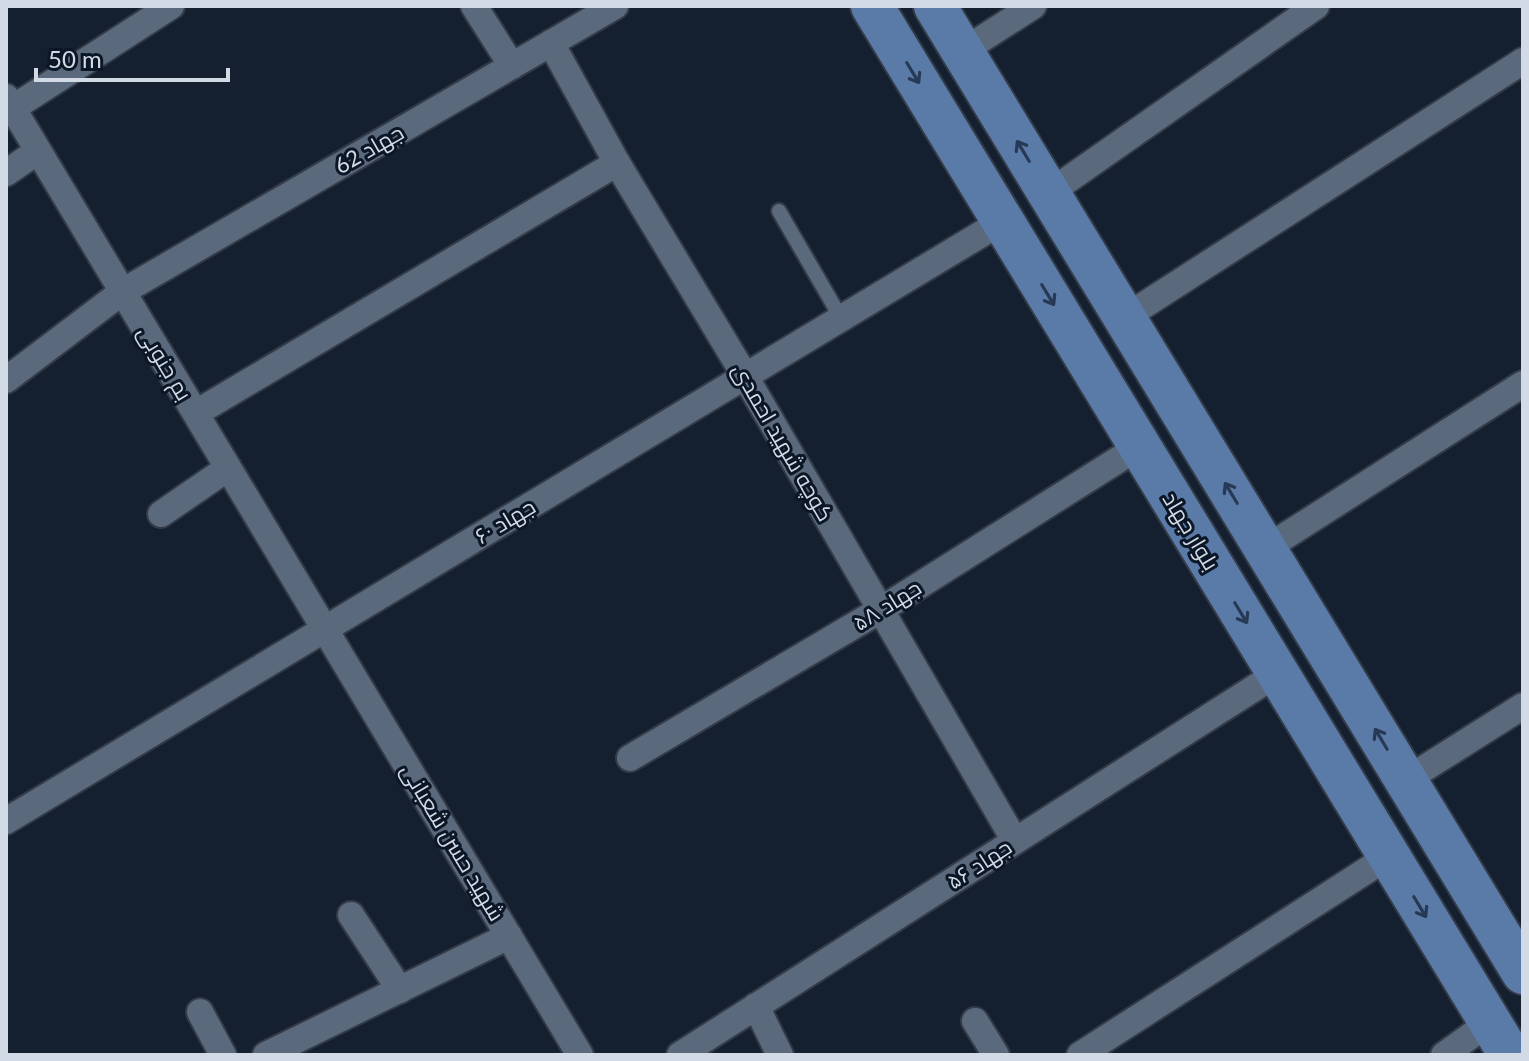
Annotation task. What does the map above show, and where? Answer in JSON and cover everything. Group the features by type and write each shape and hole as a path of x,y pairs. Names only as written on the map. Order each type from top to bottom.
{"main road":[{"name":"بلوار جهاد","path":"872,6 1500,1038"},
{"path":"935,6 1523,973"},
{"path":"1150,463 1206,451"}],"street":[{"path":"9,103 171,6"},
{"path":"474,6 512,66"},
{"name":"جهاد 62","path":"6,380 122,292 615,6"},
{"path":"963,51 1033,6"},
{"path":"1049,193 1316,6"},
{"name":"کوچه شهید احمدی","path":"551,43 617,163 882,609 1015,841"},
{"path":"1124,318 1523,61"},
{"name":"بم جنوبی","path":"9,103 325,629"},
{"path":"6,173 38,151"},
{"path":"196,413 617,163"},
{"name":"جهاد ۶۰","path":"8,815 325,629 1003,221"},
{"path":"1265,549 1523,384"},
{"name":"جهاد ۵۸","path":"630,758 882,609 1150,463"},
{"path":"161,514 228,468"},
{"name":"شهید حسن شعبانی","path":"325,629 580,1055"},
{"name":"جهاد ۵۶","path":"680,1055 1278,673"},
{"path":"1406,780 1523,706"},
{"path":"1080,1055 1389,856"},
{"path":"351,915 400,990"},
{"path":"266,1055 509,936"},
{"path":"756,1006 780,1055"},
{"path":"200,1012 223,1055"},
{"path":"975,1021 996,1055"},
{"path":"1444,1055 1500,1038"}],"lane":[{"path":"779,211 841,318"}]}
